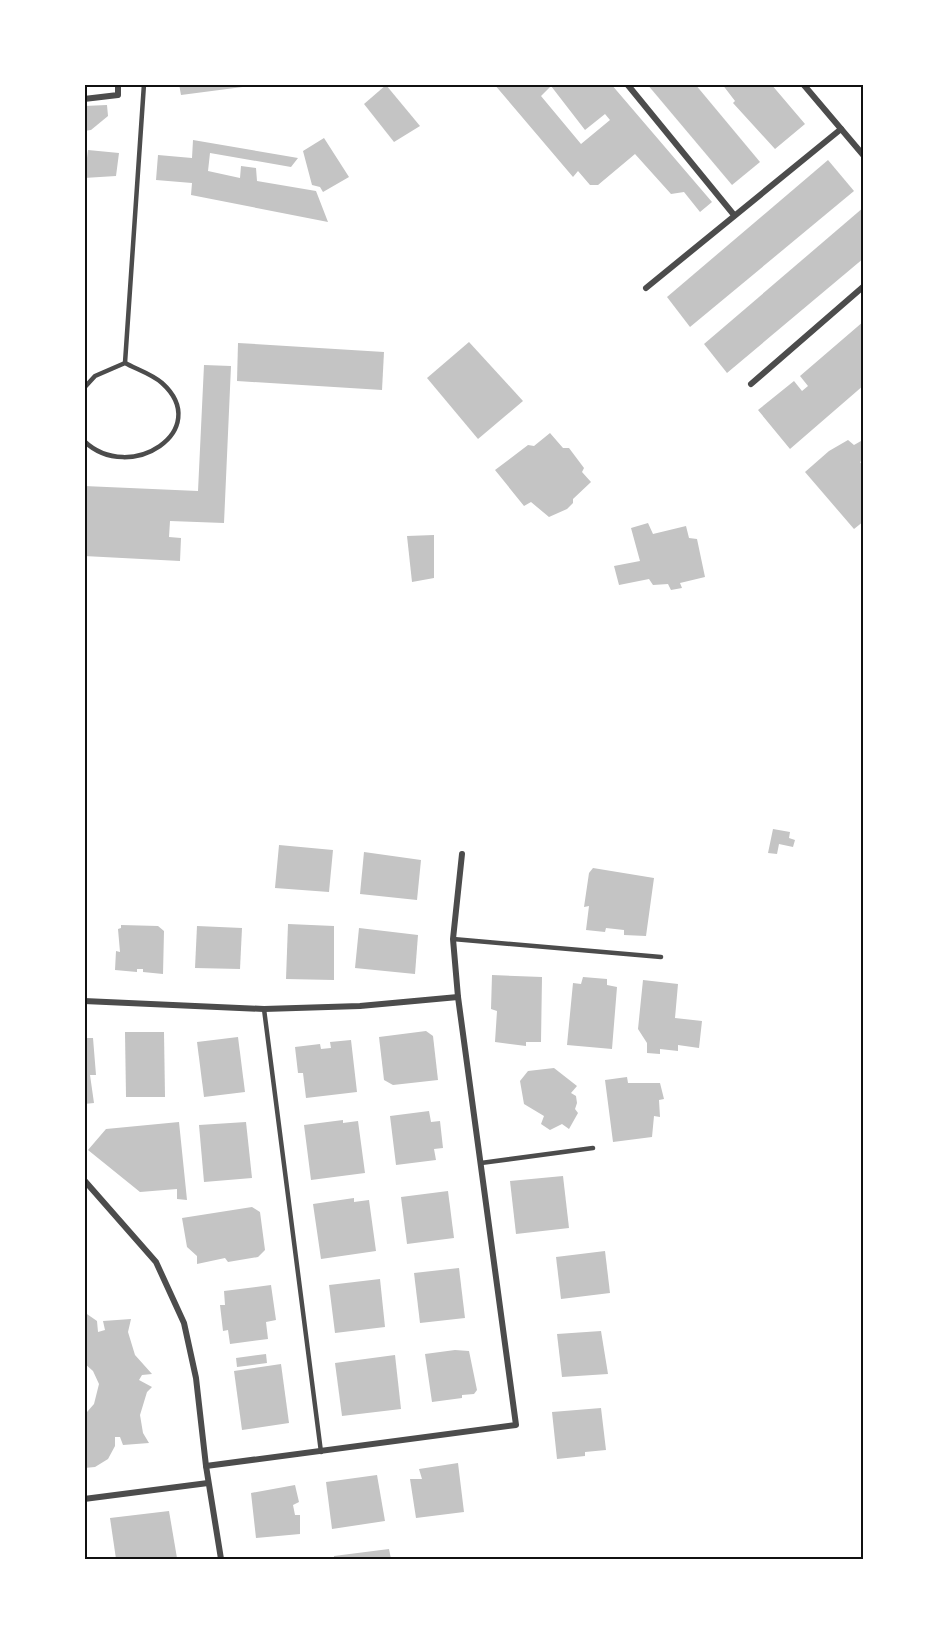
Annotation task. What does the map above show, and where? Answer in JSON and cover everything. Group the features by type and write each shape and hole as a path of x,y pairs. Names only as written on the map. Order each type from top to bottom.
{"street":[{"path":"84,99 118,94 118,84"},
{"path":"627,84 734,215"},
{"path":"803,84 864,156"},
{"path":"646,288 841,129"},
{"path":"751,384 864,286"},
{"path":"206,1466 516,1425 458,997 453,939 462,854"},
{"path":"84,1001 264,1009 360,1006 458,997"},
{"path":"84,1180 156,1262 184,1323 196,1378 208,1483 220,1559"},
{"path":"84,1499 208,1483"}],"lane":[{"path":"125,363 144,84"},
{"path":"84,388 95,376 125,363"},
{"path":"84,441 109,456 136,458 162,447 177,425 176,403 161,382 125,363"},
{"path":"453,939 662,957"},
{"path":"264,1009 321,1452"},
{"path":"480,1163 593,1148"}],"building":[{"path":"179,84 257,84 257,85 181,95"},
{"path":"494,84 611,84 712,202 700,212 684,192 671,194 635,154 598,185 590,185 578,171 573,177","holes":["551,86 585,130 605,114 610,120 581,144 541,96"]},
{"path":"647,84 695,84 760,162 732,185"},
{"path":"722,84 771,84 805,124 775,149 733,103 735,101"},
{"path":"386,85 420,126 394,142 364,104"},
{"path":"107,105 108,116 91,130 84,131 84,106"},
{"path":"324,138 349,177 323,192 320,187 312,185 303,151"},
{"path":"193,140 298,158 291,167 210,153 208,171 240,178 241,166 256,168 257,181 316,191 328,222 191,195 192,183 156,180 158,155 192,158"},
{"path":"88,150 119,153 116,176 84,178 84,158 87,158"},
{"path":"828,160 854,191 690,327 667,297"},
{"path":"864,207 864,258 727,373 704,344"},
{"path":"864,321 864,385 790,449 758,410 794,381 802,391 808,386 800,376"},
{"path":"469,342 523,401 478,439 427,378"},
{"path":"238,343 384,352 382,390 237,381"},
{"path":"204,365 231,366 224,523 170,521 169,537 181,538 180,561 84,556 84,486 198,491"},
{"path":"550,433 563,448 569,448 584,468 582,472 591,482 573,499 573,503 567,509 549,517 531,502 524,506 495,470 528,445 534,446"},
{"path":"848,440 854,445 861,441 864,447 864,459 860,462 864,467 864,521 854,529 805,472 829,451"},
{"path":"648,523 653,534 686,526 689,538 697,539 705,577 680,583 682,588 671,590 668,584 653,585 649,579 619,585 614,566 640,561 631,528"},
{"path":"434,535 434,578 412,582 407,536"},
{"path":"773,829 790,832 789,838 795,840 793,847 779,844 777,854 768,853"},
{"path":"279,845 333,850 329,892 275,888"},
{"path":"364,852 421,860 417,900 360,894"},
{"path":"593,868 654,878 646,936 624,935 624,930 606,928 605,932 586,930 589,906 584,907 589,873"},
{"path":"288,924 334,926 334,980 286,979"},
{"path":"121,925 158,926 164,931 163,974 143,972 143,969 137,969 137,972 115,970 116,951 120,952 118,929"},
{"path":"197,926 242,928 240,969 195,968"},
{"path":"359,928 418,935 415,974 355,968"},
{"path":"492,975 542,977 541,1042 526,1042 526,1046 495,1042 497,1011 491,1009"},
{"path":"583,977 607,979 607,985 617,987 612,1049 567,1045 573,983 581,984"},
{"path":"643,980 678,984 675,1018 702,1021 699,1048 678,1045 678,1051 660,1049 660,1054 647,1053 647,1043 638,1029"},
{"path":"426,1031 433,1036 438,1080 393,1085 384,1080 379,1037"},
{"path":"125,1032 164,1032 165,1097 126,1097"},
{"path":"238,1037 245,1092 204,1097 197,1042"},
{"path":"84,1038 93,1038 96,1075 90,1075 94,1103 84,1104"},
{"path":"351,1040 357,1092 306,1098 303,1073 298,1073 295,1047 320,1044 321,1049 331,1048 330,1042"},
{"path":"554,1068 577,1086 571,1093 576,1096 575,1109 578,1113 569,1129 562,1124 550,1130 541,1124 544,1116 524,1104 520,1081 528,1071"},
{"path":"627,1077 628,1083 660,1083 664,1099 659,1100 660,1117 654,1116 652,1137 613,1142 605,1080"},
{"path":"429,1111 431,1122 440,1121 443,1148 434,1149 436,1160 396,1165 390,1116"},
{"path":"343,1120 343,1123 358,1121 365,1173 311,1180 304,1125"},
{"path":"179,1122 187,1200 177,1199 177,1189 140,1192 88,1150 106,1129"},
{"path":"246,1122 252,1178 204,1182 199,1125"},
{"path":"563,1176 569,1228 516,1234 510,1181"},
{"path":"448,1191 454,1238 407,1244 401,1197"},
{"path":"354,1198 354,1202 369,1200 376,1251 321,1259 313,1204"},
{"path":"252,1207 260,1212 265,1250 258,1257 228,1262 225,1258 197,1264 197,1256 187,1247 182,1218"},
{"path":"605,1251 610,1293 561,1299 556,1257"},
{"path":"459,1268 465,1318 420,1323 414,1273"},
{"path":"380,1279 385,1327 335,1333 329,1285"},
{"path":"271,1285 276,1320 266,1322 268,1339 230,1344 228,1330 223,1331 220,1305 225,1305 224,1291"},
{"path":"84,1312 97,1321 98,1332 105,1330 103,1321 131,1319 128,1332 135,1355 152,1374 142,1375 139,1380 152,1387 147,1392 140,1415 143,1433 149,1443 123,1445 120,1437 115,1437 115,1446 108,1459 95,1467 84,1468 84,1403 87,1412 94,1404 99,1384 93,1371 84,1363"},
{"path":"601,1331 608,1374 562,1377 557,1334"},
{"path":"455,1350 469,1351 477,1390 474,1394 462,1395 462,1398 432,1402 425,1354"},
{"path":"266,1354 267,1363 237,1367 236,1358"},
{"path":"395,1355 401,1409 342,1416 335,1363"},
{"path":"281,1364 289,1423 242,1430 234,1371"},
{"path":"601,1408 606,1450 585,1452 585,1456 557,1459 552,1412"},
{"path":"458,1463 464,1512 416,1518 410,1479 422,1479 419,1469"},
{"path":"377,1475 385,1521 332,1529 326,1482"},
{"path":"295,1485 299,1502 293,1505 295,1515 300,1515 300,1534 256,1538 251,1493"},
{"path":"169,1511 177,1558 116,1559 110,1518"},
{"path":"389,1549 391,1559 334,1559 334,1556"}]}
